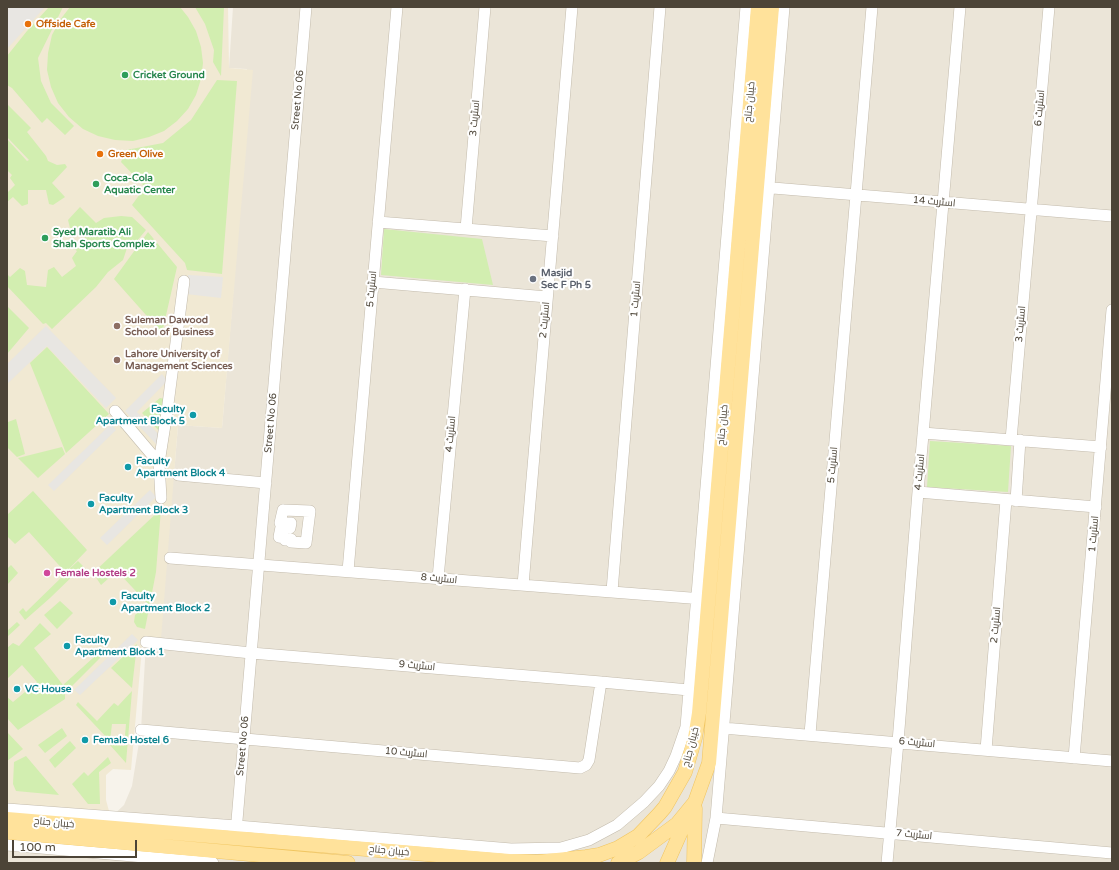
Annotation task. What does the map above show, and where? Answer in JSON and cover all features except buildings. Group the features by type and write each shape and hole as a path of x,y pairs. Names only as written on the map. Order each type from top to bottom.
{"main road":[{"name":"خیبان جناح","path":"7,819 236,832 510,855 550,862 599,855 618,848 638,836 665,807 679,785 690,758 691,728 702,599 758,7"},
{"name":"خیبان جناح","path":"618,863 639,852 677,824 695,802 709,763 763,187 772,7"},
{"path":"667,863 695,802"},
{"path":"694,863 695,802"},
{"name":"خیبان جناح","path":"7,832 114,853 348,863"}],"street":[{"name":"Street No 06","path":"236,832 306,7"},
{"name":"اسٹریٹ 5","path":"348,571 397,7"},
{"name":"اسٹریٹ 3","path":"466,229 485,7"},
{"name":"اسٹریٹ 2","path":"522,585 572,7"},
{"name":"اسٹریٹ 1","path":"612,591 660,7"},
{"path":"510,855 561,848 589,840 617,825 644,802 659,786 669,771 691,728 689,690 702,599 746,7"},
{"path":"707,863 716,818 763,187 784,7"},
{"path":"856,195 872,7"},
{"path":"944,203 960,7"},
{"name":"اسٹریٹ 6","path":"1031,209 1049,7"},
{"name":"اسٹریٹ 14","path":"763,187 1112,216"},
{"name":"اسٹریٹ 5","path":"810,734 856,195"},
{"name":"اسٹریٹ 4","path":"887,863 944,203"},
{"name":"اسٹریٹ 3","path":"1011,500 1031,209"},
{"path":"378,222 553,236"},
{"path":"161,498 159,463 184,281"},
{"path":"373,282 547,297"},
{"name":"اسٹریٹ 4","path":"438,578 465,289"},
{"name":"اسٹریٹ 1","path":"1074,758 1112,310"},
{"path":"115,411 159,463"},
{"path":"923,433 1101,447"},
{"path":"178,476 266,483"},
{"path":"918,492 1096,507"},
{"name":"اسٹریٹ 2","path":"986,750 1011,500"},
{"name":"اسٹریٹ 8","path":"170,558 702,599"},
{"name":"اسٹریٹ 9","path":"146,642 251,653 689,690"},
{"name":"اسٹریٹ 10","path":"141,730 580,768 586,765 589,760 601,682"},
{"name":"اسٹریٹ 6","path":"723,728 810,734 1112,761"},
{"path":"7,809 236,832"},
{"name":"اسٹریٹ 7","path":"716,818 1112,853"},
{"path":"7,844 213,863"}],"shaded area":[{"name":"Lahore University of Management Sciences","path":"7,7 228,7 229,68 253,70 222,428 178,425 161,639 143,637 131,770 113,769 106,775 106,800 109,811 7,806"},
{"path":"7,7 45,7 7,49"},
{"path":"233,7 1112,7 1112,863 7,863 7,824 89,838 124,805 132,786 141,730 146,642 175,462 178,425 222,428 233,296 247,69 229,68"},
{"path":"188,275 223,277 221,298 186,294"},
{"path":"46,326 116,398 106,408 47,346 7,384 7,364"},
{"path":"162,374 167,381 137,412 162,438 156,444 125,411"},
{"path":"111,424 116,430 54,491 48,485"},
{"path":"150,490 156,497 107,545 100,538"},
{"path":"132,634 138,640 80,695 74,690"}],"green space":[{"path":"49,7 63,7 38,58 41,81 51,103 74,126 65,135 47,118 42,123 12,88 7,85 7,56"},
{"name":"Cricket Ground","path":"70,7 180,7 196,31 201,47 203,63 201,79 196,95 188,109 177,121 164,131 133,141 115,140 98,136 83,129 69,117 58,103 51,87 47,70 48,53 52,35 60,20"},
{"path":"195,7 224,7 221,76 213,62 214,50 205,24"},
{"path":"217,80 237,81 222,274 187,270 185,263 132,205 145,187 121,162 126,150 163,143 191,120"},
{"path":"7,104 31,128 27,132 46,156 48,161 57,165 65,164 67,167 52,183 65,197 53,205 49,204 46,190 28,190 28,204 22,206 13,197 7,202 7,193 15,185 10,178 12,175 7,170 7,139 27,161 29,160 7,137"},
{"path":"80,207 96,223 104,218 121,216 132,217 146,230 136,242 127,248 123,260 108,272 96,287 52,329 46,323 43,324 7,286 7,274 10,277 20,268 25,271 27,285 46,287 48,270 54,267 62,277 76,266 72,258 77,251 73,248 85,247 85,228 70,228 68,220"},
{"path":"384,229 482,239 493,285 381,275"},
{"path":"148,232 177,267 162,333 114,279"},
{"path":"7,306 29,328 7,354"},
{"path":"47,347 109,414 66,453 30,363"},
{"path":"160,398 165,399 162,434 142,413"},
{"path":"16,419 25,454 17,457 7,447 7,425 8,422"},
{"path":"930,441 1011,446 1008,492 927,487"},
{"path":"62,447 65,454 38,478 18,458"},
{"path":"33,491 87,550 66,572 78,561 83,566 25,620 19,612 23,608 26,612 66,573 29,532 15,544 7,536 7,515"},
{"path":"161,509 156,572 145,629 137,627 134,622 135,615 147,603 117,571 101,585 93,573"},
{"path":"11,565 18,573 7,585 7,569"},
{"path":"60,601 73,613 57,629 44,615"},
{"path":"17,622 20,625 7,637 7,631"},
{"path":"40,623 51,634 34,648 63,685 103,649 106,652 65,693 65,699 18,730 7,718 7,697 13,702 37,682 22,665 7,679 7,648 13,643 19,646"},
{"path":"137,644 132,688 111,668"},
{"path":"132,691 126,763 110,745 124,746 126,724 112,724 110,741 76,705 78,702 97,721 114,703 118,706"},
{"path":"62,728 67,736 45,753 38,745"},
{"path":"7,732 23,749 7,761"},
{"path":"70,741 76,748 55,768 49,760"},
{"path":"26,756 59,795 16,791 13,784 14,762"},
{"path":"108,757 111,763 99,772 100,804 88,804 72,784 84,772 88,776"}],"place":[{"name":"Offside Cafe","path":"28,24"},
{"name":"Cricket Ground","path":"125,75"},
{"name":"Green Olive","path":"100,154"},
{"name":"Coca-Cola Aquatic Center","path":"96,184"},
{"name":"Syed Maratib Ali Shah Sports Complex","path":"45,238"},
{"name":"Masjid Sec F Ph 5","path":"533,279"},
{"name":"Suleman Dawood School of Business","path":"117,326"},
{"name":"Lahore University of Management Sciences","path":"117,360"},
{"name":"Faculty Apartment Block 5","path":"193,415"},
{"name":"Faculty Apartment Block 4","path":"128,467"},
{"name":"Faculty Apartment Block 3","path":"91,504"},
{"name":"Female Hostels 2","path":"47,573"},
{"name":"Faculty Apartment Block 2","path":"113,602"},
{"name":"Faculty Apartment Block 1","path":"67,646"},
{"name":"VC House","path":"17,689"},
{"name":"Female Hostel 6","path":"85,740"}]}
